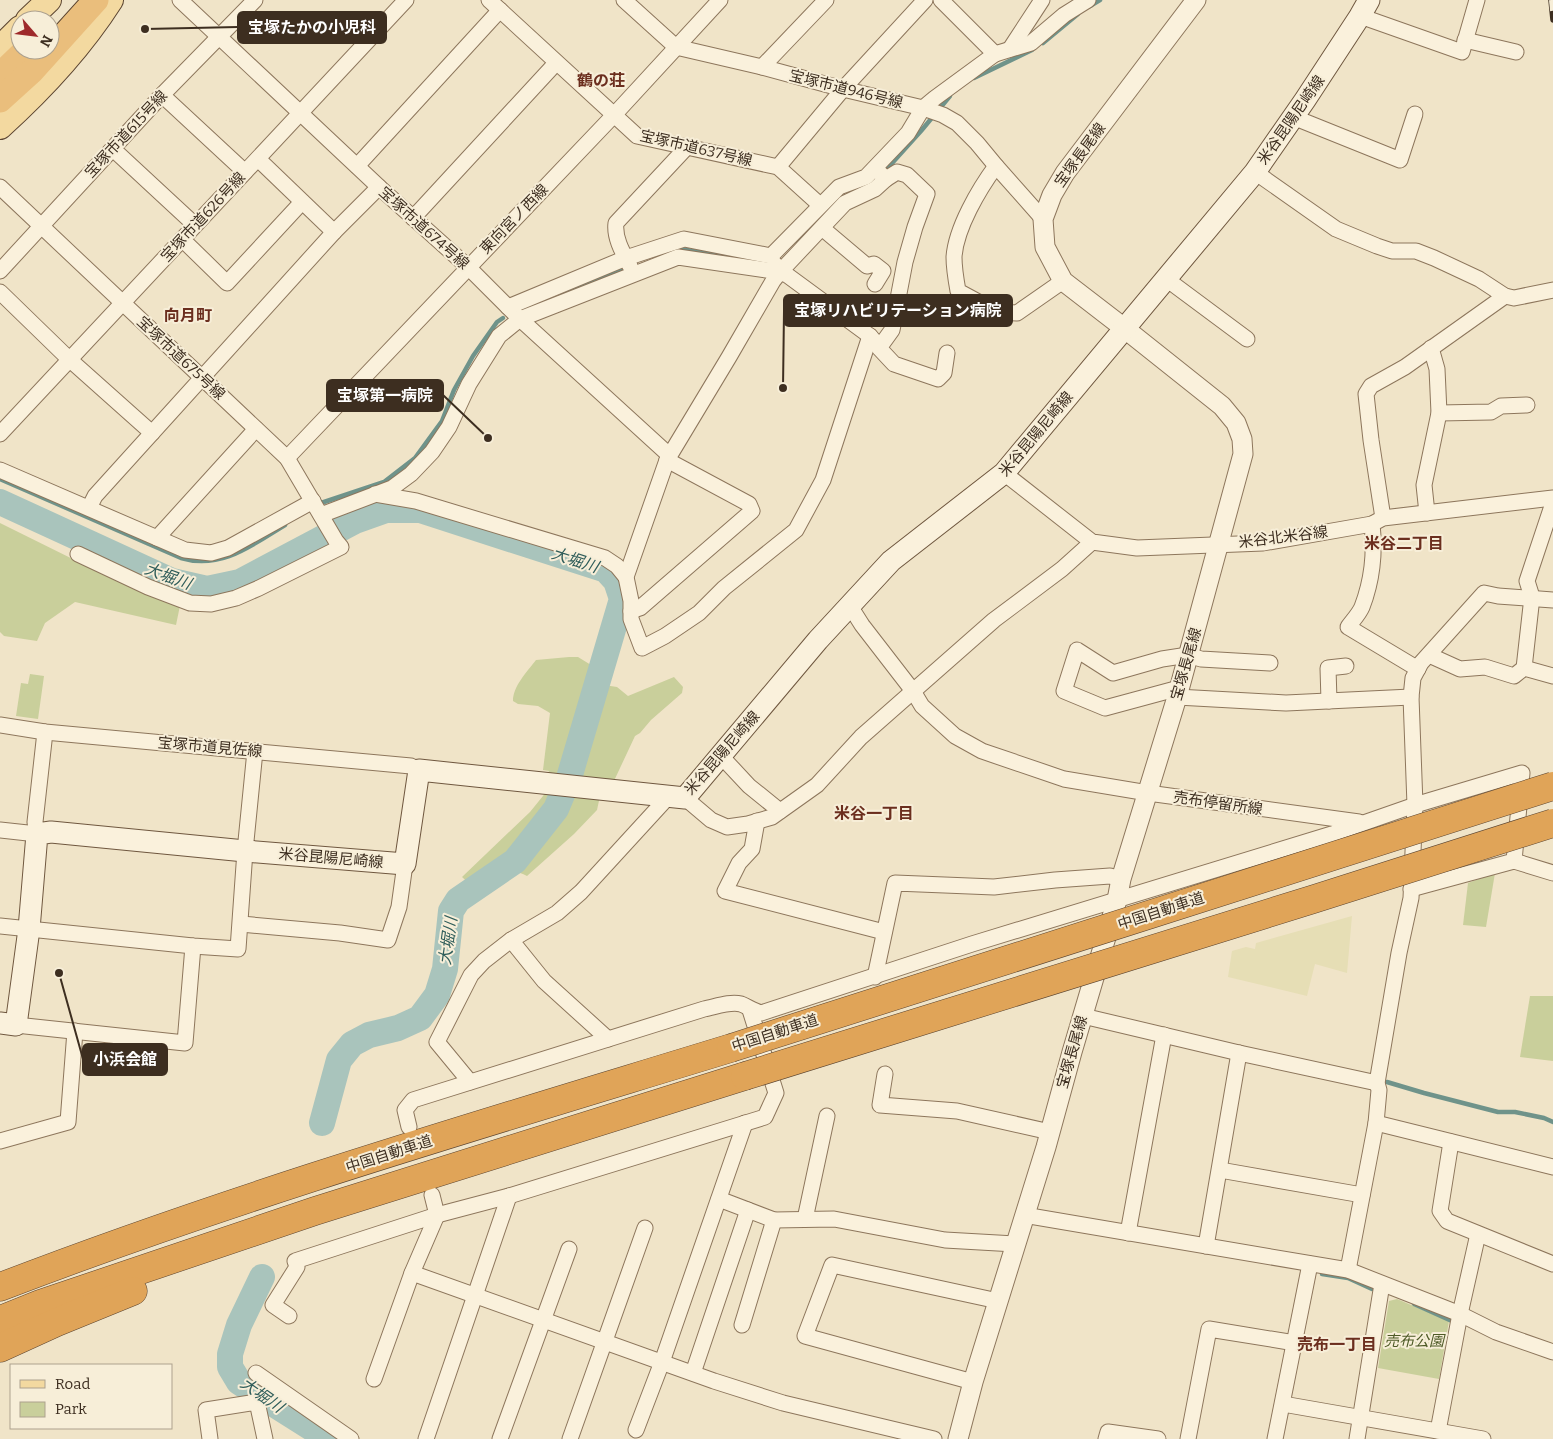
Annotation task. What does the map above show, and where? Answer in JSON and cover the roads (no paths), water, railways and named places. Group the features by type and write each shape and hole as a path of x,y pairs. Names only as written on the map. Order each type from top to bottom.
{"highway":[{"path":"60,15 74,0"},
{"path":"0,100 32,71 96,0"},
{"path":"0,75 16,60"},
{"name":"中国自動車道","path":"0,1287 145,1234 380,1156 731,1048 1553,786"},
{"name":"中国自動車道","path":"0,1320 40,1304 315,1211 1553,823"},
{"path":"0,1267 217,1199 380,1156"},
{"path":"0,1348 315,1211"}],"main road":[{"path":"38,10 49,0"},
{"path":"0,127 25,104 65,60 96,23 111,0"},
{"name":"米谷昆陽尼崎線","path":"37,834 51,832 245,852 405,864 419,770 677,797 721,756 818,640 891,561 1004,474 1254,172 1293,117 1364,8"},
{"path":"0,48 10,38"},
{"path":"8,1024 28,929 37,834"}],"street":[{"name":"宝塚市道674号線","path":"180,0 379,187 468,267 520,319 668,457 749,504 752,511 640,608 631,611"},
{"name":"宝塚市道615号線","path":"0,271 162,95 256,0"},
{"name":"宝塚市道626号線","path":"2,428 70,359 406,0"},
{"path":"624,0 676,48"},
{"name":"東向宮ノ西線","path":"287,458 614,115 720,0"},
{"path":"762,67 826,0"},
{"path":"820,205 778,166 844,89 925,0"},
{"path":"941,0 1002,52"},
{"path":"775,264 822,228 845,203 874,189 881,174 908,133 931,111 935,98 1002,52 1042,0"},
{"path":"1002,52 1030,44 1064,16 1088,0"},
{"name":"宝塚長尾線","path":"958,1439 973,1382 1050,1132 1117,900 1121,879 1178,693 1243,454 1242,439 1236,423 1222,406 1063,281 1045,246 1043,219 1052,195 1065,173 1196,0"},
{"path":"1364,8 1462,52 1476,0"},
{"path":"357,166 495,5"},
{"name":"宝塚市道637号線","path":"495,5 637,136 778,166"},
{"path":"1466,40 1516,52"},
{"name":"宝塚市道946号線","path":"676,48 762,67 931,111 957,123 977,143 1043,219"},
{"path":"413,218 556,63"},
{"path":"162,95 245,172"},
{"path":"1293,117 1400,160 1415,114"},
{"path":"630,266 615,232 616,223 687,147"},
{"path":"113,149 195,225"},
{"path":"258,159 334,232"},
{"path":"996,166 983,184 968,213 960,234 954,255 958,291 997,312 1017,312 1063,281"},
{"path":"626,577 668,457 773,281 775,264 820,205 839,187 866,177 897,172 907,176 927,194 904,262 892,330 879,348"},
{"path":"1254,172 1336,229 1377,246 1392,251 1416,251 1434,258 1478,279 1505,296 1514,298 1553,290"},
{"name":"宝塚市道675号線","path":"0,187 287,458 339,544 259,588 236,598 211,604 190,603 148,587 78,554"},
{"path":"89,508 95,496 334,232 379,187"},
{"path":"182,239 227,282 302,202"},
{"path":"822,228 867,266 874,264 883,271 875,284"},
{"path":"323,519 392,488 411,474 432,452 450,426 482,360 499,336 520,319 684,239 775,264 870,336 894,364 938,379 944,373 947,353"},
{"path":"508,307 630,266"},
{"path":"1165,278 1247,339"},
{"path":"0,292 70,359 152,433"},
{"path":"1418,669 1348,626 1361,609 1371,570 1377,521 1366,394 1371,386 1405,367 1505,296"},
{"path":"375,494 416,501 605,558 617,566 626,577 631,601 631,620 642,648 665,636 699,613 724,588 796,530 823,480 870,336"},
{"path":"1427,513 1424,485 1439,413 1437,369 1431,348"},
{"path":"1439,413 1490,412 1501,406 1527,405"},
{"path":"157,538 256,429"},
{"path":"0,470 185,550 211,553 228,548 313,501"},
{"path":"470,1082 437,1042 471,975 484,961 511,940 557,913 581,892 677,797 711,820 727,827 748,824 772,817 817,785 861,737 913,691 994,620 1062,569 1092,542 1004,474"},
{"name":"米谷北米谷線","path":"1092,542 1137,548 1264,543 1427,513 1553,498"},
{"path":"1429,655 1460,669 1485,667 1514,676 1524,668 1532,597 1527,581 1553,503"},
{"path":"1348,1270 1376,1123 1379,1090 1377,1083 1411,890 1415,805 1411,698 1413,678 1429,655 1484,593 1498,596 1553,600"},
{"name":"売布停留所線","path":"850,606 922,706 955,736 982,751 1064,778 1148,794 1363,823 1415,805 1522,773 1514,861"},
{"path":"1270,663 1202,659 1188,655 1162,659 1114,673 1078,650 1064,691 1105,708 1178,693 1286,703 1411,698"},
{"path":"1329,701 1328,668 1346,666"},
{"path":"1524,668 1553,676"},
{"name":"宝塚市道見佐線","path":"0,725 46,732 411,766 419,770"},
{"path":"0,830 37,834 35,822 46,732"},
{"path":"0,926 238,949 255,751"},
{"path":"721,756 749,786 780,811"},
{"path":"757,821 752,849 739,863 725,891 884,932"},
{"path":"409,1127 405,1110 413,1100 704,1009 727,1004 740,1004 750,1010 761,1013 972,944 1363,823"},
{"path":"1411,890 1514,861 1553,873"},
{"path":"241,924 340,933 388,940 399,907 405,864"},
{"path":"874,977 895,883 994,887 1110,876 1121,879"},
{"path":"511,940 544,980 608,1039"},
{"path":"8,1024 185,1043 193,946"},
{"path":"289,1316 273,1305 297,1267 294,1261 437,1215 509,1196 765,1117 776,1093 750,1010"},
{"path":"1083,1016 1377,1083"},
{"path":"0,1141 68,1122 75,1031"},
{"path":"1128,1233 1164,1035"},
{"path":"1206,1246 1239,1053"},
{"path":"885,1074 880,1105 957,1111 1050,1132"},
{"path":"805,1220 826,1116"},
{"path":"636,1430 662,1362 745,1123"},
{"path":"1376,1123 1553,1167"},
{"path":"1451,1142 1440,1211 1447,1221 1553,1264"},
{"path":"1220,1170 1362,1196"},
{"path":"374,1379 412,1273 437,1215 432,1195"},
{"path":"426,1439 509,1196"},
{"path":"719,1199 774,1220 834,1219 945,1240 1016,1244"},
{"path":"692,1373 748,1210"},
{"path":"1024,1215 1348,1270 1460,1314 1496,1332 1553,1352"},
{"path":"742,1325 774,1220"},
{"path":"570,1439 645,1228"},
{"path":"1438,1431 1460,1314 1478,1234"},
{"path":"500,1439 569,1249"},
{"path":"973,1382 805,1336 832,1264 998,1300"},
{"path":"1275,1439 1310,1264"},
{"path":"412,1273 692,1373 783,1403 934,1439"},
{"path":"1357,1439 1382,1284"},
{"path":"1188,1439 1209,1329 1294,1343"},
{"path":"256,1373 351,1439"},
{"path":"210,1439 206,1410 258,1402 265,1439"},
{"path":"1283,1404 1483,1439"},
{"path":"1106,1439 1108,1432 1158,1439"}],"waterway":[{"path":"1090,6 1100,0"},
{"path":"1043,43 1078,14"},
{"path":"974,78 1032,50"},
{"path":"885,171 950,96"},
{"path":"798,243 831,206"},
{"path":"675,248 727,257"},
{"path":"561,293 626,267"},
{"path":"321,503 384,482 415,458 442,421 454,390 473,356 497,322 503,318"},
{"path":"0,479 181,558 196,561 209,561 236,554 285,525"},
{"name":"大堀川","path":"0,502 172,581 207,589 240,582 355,521 386,510 420,510 606,570 616,581 622,599 569,778 556,809 515,861 458,900 451,911 445,969 437,995 420,1018 398,1028 369,1035 352,1044 339,1060 322,1123"},
{"path":"1387,1082 1498,1112 1515,1112 1544,1118 1553,1122"},
{"path":"1322,1274 1348,1278 1372,1289"},
{"name":"大堀川","path":"262,1277 239,1325 230,1354 230,1367 239,1382 329,1439"},
{"path":"1414,1304 1454,1322"}],"railway":[{"path":"1551,0 1553,20"}],"place":[{"name":"宝塚たかの小児科","path":"145,29"},
{"name":"宝塚リハビリテーション病院","path":"783,388"},
{"name":"宝塚第一病院","path":"488,438"},
{"name":"小浜会館","path":"59,973"}],"district":[{"name":"鶴の荘","path":"601,80"},
{"name":"向月町","path":"188,315"},
{"name":"米谷二丁目","path":"1404,543"},
{"name":"米谷一丁目","path":"874,813"},
{"name":"売布一丁目","path":"1337,1344"}],"park label":[{"name":"売布公園","path":"1414,1341"}]}
